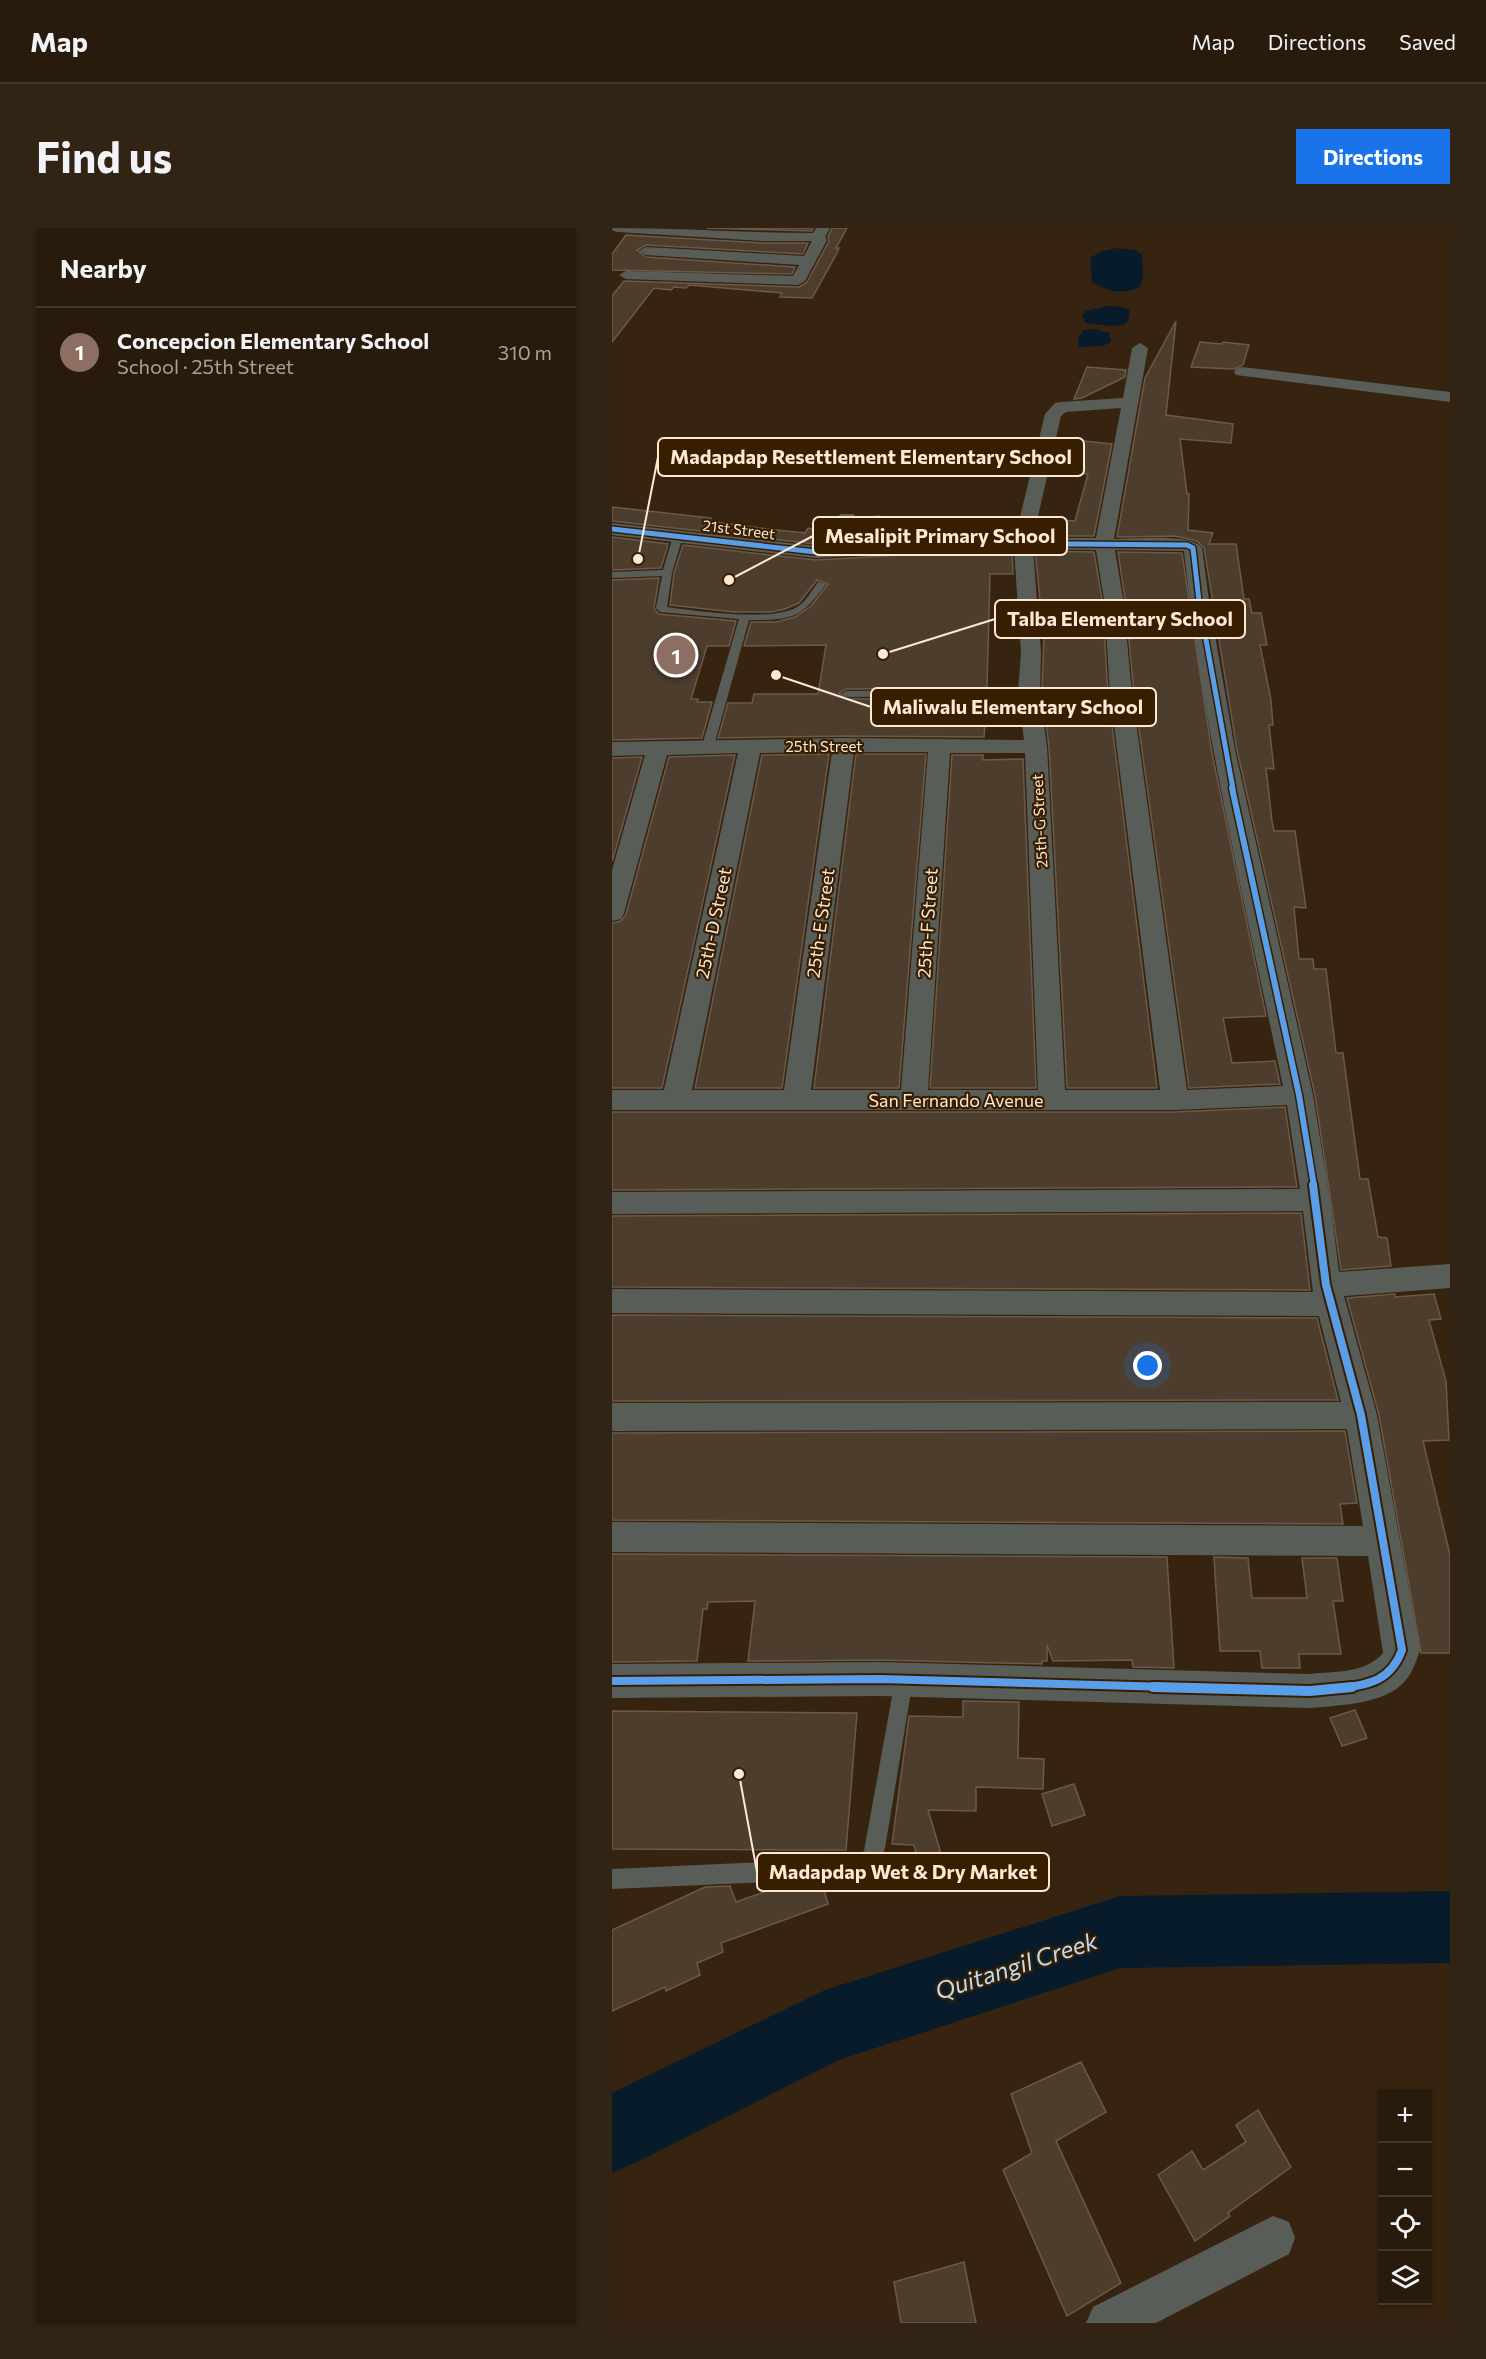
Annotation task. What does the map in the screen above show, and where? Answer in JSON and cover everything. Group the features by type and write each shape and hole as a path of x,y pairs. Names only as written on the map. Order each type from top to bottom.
{"street":[{"path":"618,228 821,232 820,240 798,281 622,279 666,230"},
{"path":"646,251 807,261"},
{"path":"1140,348 1104,544 1111,568 1121,692 1175,1100"},
{"path":"1242,372 1450,398"},
{"name":"25th-G Street","path":"1052,1100 1036,747 1029,693 1031,652 1023,543 1053,414 1057,409 1069,406 1130,402"},
{"path":"847,518 857,550"},
{"name":"21st Street","path":"612,529 816,552 971,543 1187,545 1193,548 1199,601 1224,750 1299,1095"},
{"name":"25th Street","path":"612,749 844,745 1036,747"},
{"name":"25th-E Street","path":"796,1101 844,745"},
{"name":"25th-F Street","path":"914,1101 939,746"},
{"name":"25th-D Street","path":"676,1100 750,747"},
{"path":"612,913 658,749"},
{"path":"612,1681 904,1680 1310,1691 1368,1684 1385,1677 1400,1659 1402,1650 1361,1415 1329,1294 1299,1095"},
{"name":"San Fernando Avenue","path":"612,1100 1175,1100 1299,1095"},
{"path":"612,1203 1316,1200"},
{"path":"612,1301 1329,1294 1450,1276"},
{"path":"612,1417 1361,1415"},
{"path":"612,1537 1382,1541"},
{"path":"1109,2323 1273,2238"}],"lane":[{"path":"678,536 667,573 661,608 664,610 788,615 802,609 821,584"},
{"path":"612,574 667,573"},
{"path":"707,748 745,615"},
{"path":"846,694 1029,693"},
{"path":"612,1879 856,1868 871,1858 875,1848 904,1680"}],"water":[{"path":"1117,248 1135,250 1142,255 1143,276 1140,287 1128,291 1116,291 1092,282 1090,258 1102,251"},
{"path":"1108,306 1130,310 1128,321 1124,325 1111,326 1086,323 1082,317 1085,311"},
{"path":"1094,329 1109,333 1111,342 1103,346 1079,347 1078,338 1083,330"}],"building":[{"path":"706,228 813,228 812,231"},
{"path":"832,228 847,228 836,248 839,248 837,253 812,298 780,297 782,293 689,285 686,288 674,287 671,290 654,288 612,342 612,296 624,281 799,287 807,282 829,241 828,237"},
{"path":"626,235 763,243 808,243 803,254 646,245 637,250 646,257 795,267 792,274 612,270 612,254"},
{"path":"1176,321 1166,415 1233,424 1231,443 1180,439 1187,494 1189,494 1188,530 1213,533 1209,544 1236,544 1244,599 1249,599 1252,613 1261,613 1267,645 1260,645 1271,700 1273,725 1269,725 1274,769 1266,768 1272,821 1274,831 1295,831 1306,908 1294,907 1299,959 1313,959 1314,969 1326,969 1336,1053 1343,1053 1360,1179 1368,1179 1378,1237 1387,1238 1391,1266 1341,1270 1315,1095 1237,750 1204,548 1197,541 1175,536 1117,537 1145,378"},
{"path":"1200,342 1249,345 1243,365 1234,369 1191,367"},
{"path":"1087,367 1126,370 1125,377 1082,398 1074,399"},
{"path":"1084,441 1112,444 1094,536 1036,536 1040,519 1075,521 1088,474 1052,470 1062,445 1081,448"},
{"path":"612,507 711,518 708,521 767,529 805,533 808,528 840,533 843,543 816,544 612,521"},
{"path":"880,516 882,525 970,522 970,520 994,520 995,517 1018,518 1013,536 971,535 866,541 858,518"},
{"path":"612,537 668,544 661,568 612,570"},
{"path":"683,545 816,560 971,551 1012,551 1013,574 990,574 987,688 846,689 839,693 846,699 987,698 984,737 718,738 728,703 752,703 754,694 818,694 826,645 744,646 751,622 776,622 795,617 811,606 828,584 817,580 799,603 771,612 734,612 670,605 674,573"},
{"path":"1035,551 1094,552 1102,599 1108,693 1157,1088 1067,1088 1049,747 1042,687 1044,639"},
{"path":"1118,552 1182,553 1212,753 1266,1016 1223,1018 1232,1063 1275,1061 1280,1084 1189,1088 1134,693"},
{"path":"659,578 654,608 658,614 736,621 729,646 707,646 691,699 698,699 697,702 712,702 702,738 612,740 612,580"},
{"path":"829,754 782,1088 695,1088 762,755"},
{"path":"856,754 926,754 899,1088 814,1088"},
{"path":"735,755 662,1088 612,1088 612,923 621,921 626,914 669,757"},
{"path":"952,755 983,755 983,760 1023,759 1036,1088 930,1088"},
{"path":"642,757 612,862 612,758"},
{"path":"1285,1107 1297,1187 612,1190 612,1112 1175,1112"},
{"path":"1301,1213 1310,1290 612,1287 612,1216"},
{"path":"1395,1294 1395,1297 1434,1294 1441,1319 1429,1320 1446,1381 1449,1440 1423,1441 1450,1555 1450,1653 1421,1653 1379,1415 1347,1298"},
{"path":"612,1315 1317,1318 1338,1400 612,1401"},
{"path":"1345,1431 1357,1503 1340,1504 1343,1524 612,1520 612,1433"},
{"path":"612,1554 1167,1557 1174,1668 1133,1667 1132,1660 1053,1661 1047,1645 1047,1661 1042,1661 1042,1664 880,1660 748,1661 755,1601 708,1602 707,1609 703,1609 697,1661 612,1662"},
{"path":"1214,1557 1248,1558 1252,1598 1307,1598 1302,1558 1337,1558 1343,1601 1333,1601 1341,1654 1299,1654 1300,1668 1262,1668 1260,1651 1220,1651"},
{"path":"963,1701 1019,1702 1018,1758 1044,1759 1043,1789 976,1787 976,1811 928,1810 942,1857 919,1864 914,1845 892,1844 909,1716 963,1717"},
{"path":"1355,1710 1367,1738 1342,1746 1330,1718"},
{"path":"612,1711 857,1713 846,1850 612,1849"},
{"path":"1074,1784 1085,1815 1052,1826 1042,1794"},
{"path":"822,1882 828,1904 721,1943 723,1952 697,1963 700,1975 666,1991 665,1987 612,2011 612,1930 705,1887 730,1886 736,1902 789,1883"},
{"path":"1081,2062 1106,2112 1056,2141 1121,2283 1067,2316 1003,2170 1032,2153 1011,2094"},
{"path":"1258,2110 1291,2167 1228,2213 1230,2216 1195,2241 1158,2175 1192,2151 1203,2170 1246,2142 1236,2125"},
{"path":"964,2262 976,2323 901,2323 894,2282"}],"waterway":[{"name":"Quitangil Creek","path":"612,2134 825,2027 1120,1932 1450,1927"}],"cycle path":[{"path":"612,529 816,552 971,543 1187,545 1193,548 1199,601 1224,750 1299,1095 1316,1200 1326,1285 1361,1415 1402,1650 1397,1663 1389,1673 1378,1679 1351,1687 1310,1691 880,1679 612,1681"}],"place":[{"name":"Madapdap Resettlement Elementary School","path":"638,559"},
{"name":"Mesalipit Primary School","path":"729,580"},
{"name":"Talba Elementary School","path":"883,654"},
{"name":"Concepcion Elementary School","path":"676,655"},
{"name":"Maliwalu Elementary School","path":"776,675"},
{"name":"Madapdap Wet & Dry Market","path":"739,1774"}]}
